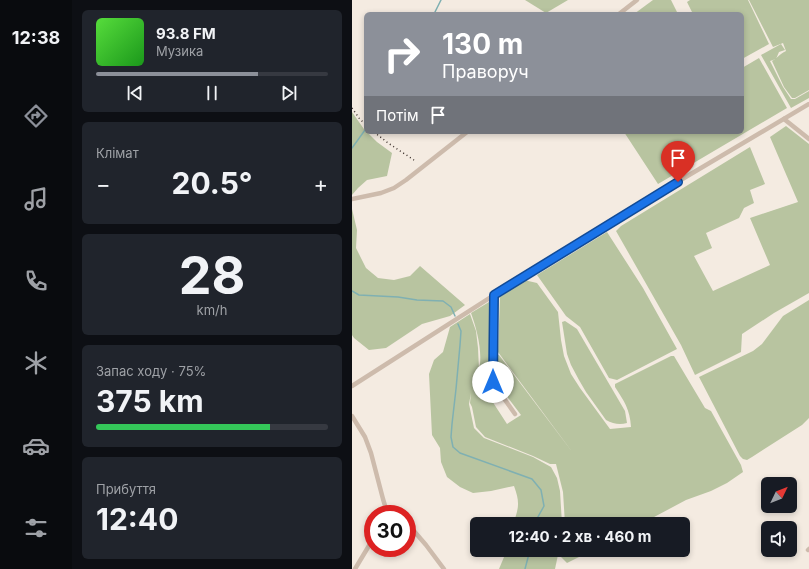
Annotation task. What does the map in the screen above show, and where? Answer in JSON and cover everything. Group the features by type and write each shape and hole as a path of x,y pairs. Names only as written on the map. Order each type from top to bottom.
{"street":[{"path":"622,12 637,0"},
{"path":"352,386 459,319 494,295 652,197 809,104"},
{"path":"784,119 809,139"},
{"path":"352,199 381,193 394,188 464,134"},
{"path":"494,295 493,382 514,414"},
{"path":"352,416 365,437 371,453 384,505"},
{"path":"416,533 444,569"},
{"path":"354,569 364,554"}],"green space":[{"path":"525,0 568,0 548,12 544,12"},
{"path":"653,0 671,0 677,12 637,12"},
{"path":"690,0 748,0 769,44 744,58 744,12 692,12 687,2"},
{"path":"749,0 809,0 809,90 795,98 792,98 784,87 772,61 786,51 783,43 773,47"},
{"path":"781,44 785,50 779,52 776,59 770,61 783,87 791,99 795,99 809,91 809,98 791,108 761,55"},
{"path":"759,58 787,108 744,133 744,67"},
{"path":"352,112 364,129 364,134 369,134 392,153 387,176 367,180 352,195"},
{"path":"786,126 809,144 809,293 774,313 742,334 741,352 695,375 681,345 616,231 621,226 750,147 765,184 750,190 754,203 744,208 739,218 706,233 712,248 694,256 713,291 770,265 750,218 798,202 770,137"},
{"path":"625,134 743,134 658,184"},
{"path":"352,209 357,230 356,248 366,268 378,278 394,280 410,276 420,266 465,305 450,316 422,324 386,348 369,350 354,338 352,335"},
{"path":"607,232 643,288 677,349 617,380 609,378 580,327 566,316 537,275"},
{"path":"524,280 537,283 558,312 564,356 571,374 610,429 631,427 628,410 615,387 615,384 671,356 674,356 705,408 711,411 741,465 743,472 727,483 711,491 686,500 654,517 565,517 563,492 556,464 550,464 485,437 476,427 470,403 471,393 469,404 474,428 484,438 533,457 551,467 557,478 560,491 562,517 516,517 518,505 514,486 473,493 460,487 447,477 441,462 440,448 432,435 429,374 434,360 443,352 450,327 470,314 476,331 479,370 480,349 477,334 471,313 489,302 492,305 492,380 483,387 507,424 521,415 496,382 496,355 499,355 573,453 498,352 500,297"},
{"path":"809,300 809,418 802,425 752,457 747,460 743,459 740,456 699,377 753,351 762,344 783,316"},
{"path":"565,321 577,329 625,411 627,423 616,424 606,420 586,392 571,365 567,354 562,322"},
{"path":"504,557 558,557 555,569 499,569"},
{"path":"561,557 579,557 567,563"}],"waterway":[{"path":"435,12 441,0"},
{"path":"352,148 364,131"},
{"path":"352,291 359,295 443,301 451,307 455,316"},
{"path":"458,324 461,331 451,437 453,447 460,453 532,479 541,490 544,506 538,517"},
{"path":"525,569 528,557"}],"railway":[{"path":"352,108 364,123"},
{"path":"377,134 414,160"}],"route":[{"path":"493,382 494,295 678,182"}]}
